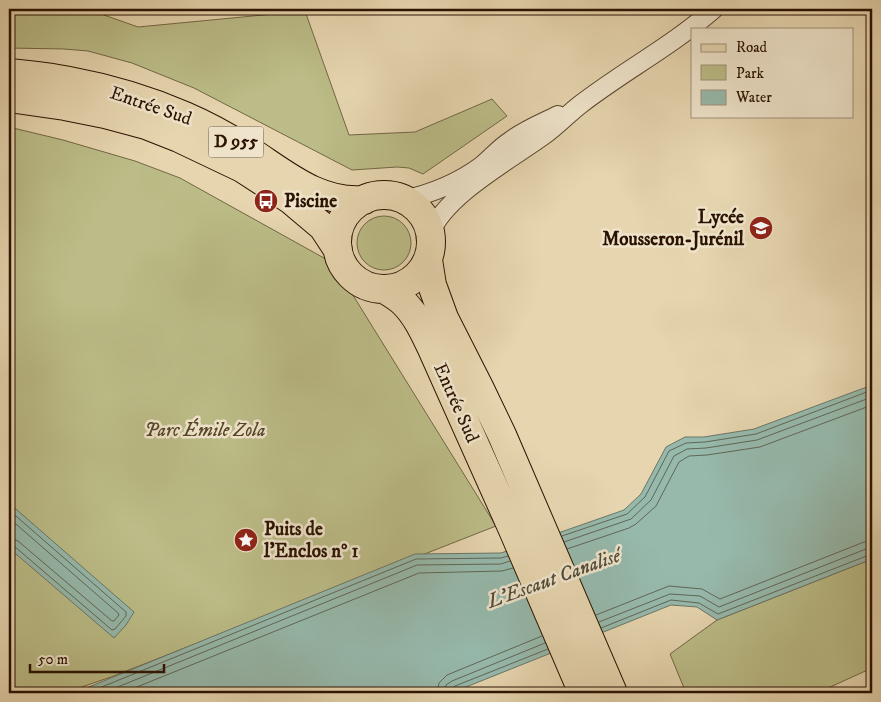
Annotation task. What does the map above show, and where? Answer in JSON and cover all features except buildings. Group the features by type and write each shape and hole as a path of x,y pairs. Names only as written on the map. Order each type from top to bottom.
{"main road":[{"name":"Entrée Sud","path":"9,73 85,84 165,108 197,121 228,138 303,186 341,200 364,200"},
{"name":"Entrée Sud","path":"9,98 105,114 146,125 179,138 242,168 291,200 323,227 338,250"},
{"path":"383,196 396,197 403,200 414,206 423,216 429,247 420,272 410,281 397,287 384,289 369,287 356,280 346,270 340,257 338,236 341,224 348,212 364,200 383,196"},
{"name":"Entrée Sud","path":"429,247 432,284 444,318 490,410 608,682"},
{"name":"Entrée Sud","path":"384,289 404,303 421,327 433,351 580,686"}],"street":[{"path":"429,247 433,227 452,202 490,172 545,135 581,104 714,9"},
{"path":"403,200 432,192 462,178 482,165 519,134 581,104"}],"green space":[{"path":"9,9 87,9 138,27 305,11 349,135 415,132 492,99 507,116 423,174 409,168 397,167 352,170 194,88 132,63 88,51 9,48"},
{"name":"Parc Émile Zola","path":"9,127 63,140 135,161 180,178 333,263 496,526 111,677 64,693 9,693"},
{"path":"384,216 394,218 403,224 409,233 411,243 409,253 403,262 394,268 384,270 374,268 365,262 359,253 357,243 359,233 365,224 374,218"},
{"path":"872,559 872,668 817,693 686,693 670,654 717,620"}],"water":[{"name":"L'Escaut Canalisé","path":"872,385 872,559 717,620 697,607 671,605 451,693 74,693 415,554 501,553 624,510 641,494 666,447 685,437 704,437 754,429"},
{"path":"9,503 134,612 126,625 114,638 9,548"}],"place":[{"name":"Piscine","path":"266,201"},
{"name":"Lycée Mousseron-Jurénil","path":"761,228"},
{"name":"Puits de l'Enclos n° 1","path":"246,540"}]}
